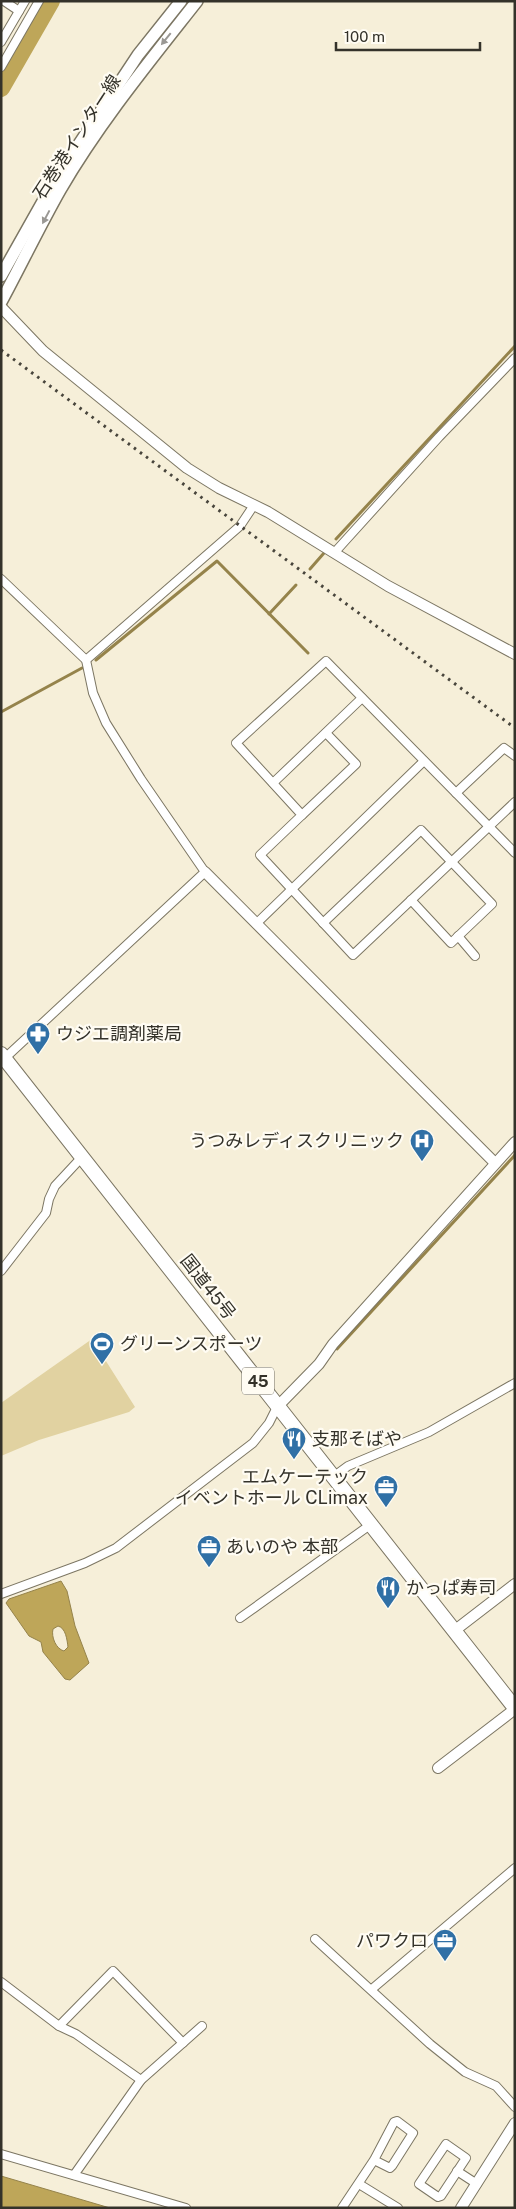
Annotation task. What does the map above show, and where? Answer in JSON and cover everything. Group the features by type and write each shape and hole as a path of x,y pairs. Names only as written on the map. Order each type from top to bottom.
{"highway":[{"name":"国道45号","path":"3,1056 515,1709"}],"main road":[{"name":"石巻港インター線","path":"3,274 59,174 138,55 181,1"},
{"name":"石巻港インター線","path":"1,302 60,190 88,146 148,60 197,1"}],"street":[{"path":"4,1 19,11"},
{"path":"1,42 25,1"},
{"path":"1,67 40,1"},
{"path":"1,307 43,351 195,473 335,552 388,586 515,654"},
{"path":"335,552 515,358"},
{"path":"86,660 240,526 254,505"},
{"path":"1,578 86,660 93,694 106,723 141,779 205,872 495,1163"},
{"path":"302,815 236,743 326,661 515,853"},
{"path":"273,783 362,698"},
{"path":"326,732 356,764 260,855 353,955 515,802"},
{"path":"456,793 504,748 515,756"},
{"path":"256,924 424,761"},
{"path":"323,923 421,830 492,904 451,943 411,900"},
{"path":"3,1056 205,872"},
{"path":"458,936 475,956"},
{"path":"1,1594 85,1563 116,1548 253,1443 269,1424 277,1407 319,1364 333,1344 515,1142"},
{"path":"1,1271 39,1224 46,1212 48,1199 54,1186 82,1157"},
{"path":"333,1478 348,1466 429,1432 515,1383"},
{"path":"240,1618 370,1525"},
{"path":"454,1631 515,1584"},
{"path":"438,1768 515,1709"},
{"path":"372,1989 515,1868"},
{"path":"315,1939 337,1961 372,1989 437,2049 465,2072 496,2086 515,2107"},
{"path":"60,2026 113,1971 183,2043"},
{"path":"1,1982 60,2026 76,2034 141,2080"},
{"path":"74,2175 141,2080 202,2026"},
{"path":"342,2208 374,2160 394,2122 397,2121 413,2133 390,2168 374,2160"},
{"path":"461,2208 515,2123"},
{"path":"446,2144 466,2158 457,2171 441,2196 420,2184 446,2144"},
{"path":"1,2154 186,2208"},
{"path":"457,2171 477,2184"},
{"path":"359,2184 398,2208"}],"shaded area":[{"path":"92,1339 135,1407 129,1412 39,1440 1,1456 1,1403"},
{"path":"61,1581 67,1591 75,1626 89,1663 70,1680 65,1679 43,1652 41,1642 29,1636 6,1603 9,1599","holes":["58,1626 61,1627 66,1635 68,1644 64,1651 56,1645 53,1636 53,1629"]},
{"path":"1,2176 110,2208 1,2208"}],"waterway":[{"path":"1,88 51,1"},
{"path":"336,539 515,346"},
{"path":"310,569 324,553"},
{"path":"96,660 217,561 308,653"},
{"path":"269,614 296,585"},
{"path":"1,712 82,668"},
{"path":"337,1349 515,1155"}],"railway":[{"path":"1,350 515,728"}],"place":[{"name":"ウジエ調剤薬局","path":"38,1055"},
{"name":"うつみレディスクリニック","path":"422,1162"},
{"name":"グリーンスポーツ","path":"102,1365"},
{"name":"支那そばや","path":"294,1460"},
{"name":"エムケーテック イベントホール CLimax","path":"386,1508"},
{"name":"あいのや 本部","path":"209,1568"},
{"name":"かっぱ寿司","path":"388,1609"},
{"name":"パワクロ","path":"445,1962"}]}
